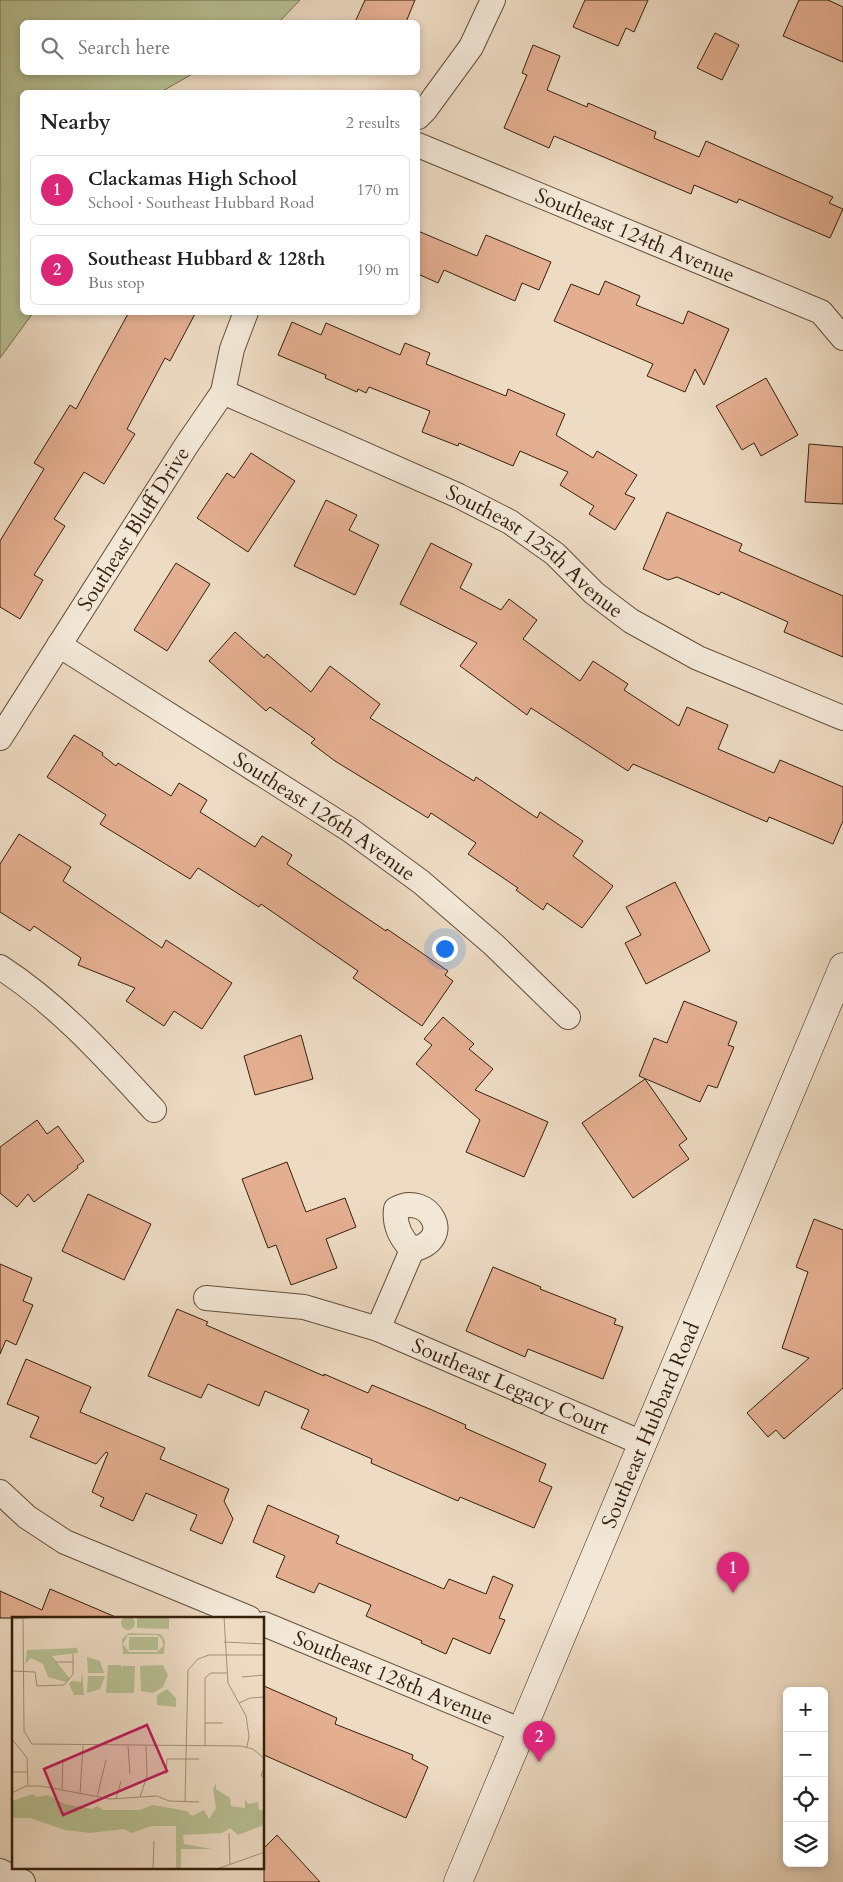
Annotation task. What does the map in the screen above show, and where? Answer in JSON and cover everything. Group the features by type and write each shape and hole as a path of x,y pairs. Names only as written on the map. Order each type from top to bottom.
{"main road":[{"name":"Southeast Hubbard Road","path":"458,1882 843,967"}],"street":[{"path":"420,115 471,47 493,0"},
{"name":"Southeast 124th Avenue","path":"420,145 821,312 843,338"},
{"name":"Southeast Bluff Drive","path":"0,738 186,446 223,392 232,349 245,315"},
{"name":"Southeast 125th Avenue","path":"223,392 459,496 510,522 555,554 594,592 631,621 698,658 843,718"},
{"name":"Southeast 126th Avenue","path":"59,645 350,830 421,882 494,945 568,1017"},
{"path":"0,967 62,1013 154,1110"},
{"path":"378,1328 412,1250"},
{"name":"Southeast Legacy Court","path":"206,1298 304,1307 378,1328 642,1443"},
{"path":"0,1492 27,1517 65,1542 248,1617"},
{"name":"Southeast 128th Avenue","path":"265,1624 522,1731"},
{"path":"0,1871 23,1882"}],"green space":[{"path":"0,0 300,0 281,20 20,20 20,75 191,75 164,90 20,90 20,315 32,315 0,358"}],"building":[{"path":"365,0 415,0 407,20 356,20"},
{"path":"585,0 648,0 634,32 626,28 618,46 573,27"},
{"path":"799,0 828,0 843,7 843,62 783,36"},
{"path":"715,33 739,45 722,80 697,68"},
{"path":"533,45 560,56 547,90 587,107 588,103 656,132 654,138 699,157 706,141 833,197 829,203 843,209 830,238 739,199 737,203 694,185 691,194 554,136 549,148 504,128 527,75 522,73"},
{"path":"420,232 477,256 486,235 551,262 539,290 522,283 515,301 444,270 438,283 420,275"},
{"path":"605,281 640,296 636,305 683,324 688,311 729,329 704,385 695,369 685,392 647,376 653,364 554,321 571,284 599,295"},
{"path":"127,315 194,315 170,361 165,358 127,429 135,434 104,484 84,472 54,519 65,526 34,575 43,580 20,619 0,607 0,541 44,469 34,463 70,405 76,409"},
{"path":"292,322 321,335 326,323 400,355 405,343 430,353 426,364 506,396 508,389 565,414 556,435 593,458 597,451 637,475 625,494 635,498 615,530 589,514 594,506 560,485 568,472 520,451 513,466 459,443 458,446 422,432 430,411 369,387 366,393 358,389 357,392 325,378 326,375 278,355"},
{"path":"766,378 798,435 761,456 754,443 742,450 716,406"},
{"path":"809,444 843,447 843,504 805,502"},
{"path":"251,453 295,481 248,552 197,518 227,473 234,478"},
{"path":"326,500 357,515 349,530 379,545 355,595 294,566"},
{"path":"667,512 742,544 739,551 843,596 843,657 784,632 788,622 721,592 719,595 677,577 668,580 643,569"},
{"path":"431,543 472,564 460,588 501,610 509,599 537,620 523,639 580,681 593,661 628,684 624,690 679,726 687,707 728,725 718,749 774,773 780,760 843,787 843,821 833,844 769,817 767,822 633,764 628,771 531,708 527,715 460,666 477,643 400,604"},
{"path":"176,563 210,584 167,651 134,630"},
{"path":"235,632 264,658 267,654 311,692 330,666 380,704 370,718 474,781 476,777 537,818 540,812 583,841 573,856 613,886 582,928 547,903 543,910 516,890 518,888 468,854 476,843 431,813 428,818 335,761 311,743 315,739 270,707 266,711 209,661"},
{"path":"74,735 103,753 102,755 116,766 118,763 171,796 179,783 207,800 200,812 255,847 262,836 292,855 287,864 448,971 445,975 453,981 422,1026 353,978 358,971 261,904 259,907 198,868 190,879 100,824 106,815 47,777"},
{"path":"19,834 71,867 63,881 162,948 166,940 232,983 202,1029 174,1011 164,1026 126,1001 135,988 78,965 81,958 34,926 30,931 0,912 0,864"},
{"path":"675,882 710,951 646,984 625,943 641,935 626,907"},
{"path":"684,1001 737,1022 728,1045 734,1047 717,1088 708,1085 700,1102 639,1076 654,1038 667,1043"},
{"path":"443,1017 474,1044 469,1049 493,1069 475,1090 548,1122 524,1177 466,1152 480,1120 416,1064 432,1045 424,1039"},
{"path":"301,1035 313,1079 255,1095 244,1056"},
{"path":"645,1079 687,1139 679,1145 689,1159 633,1198 582,1123"},
{"path":"37,1120 47,1134 58,1126 84,1161 77,1166 78,1168 34,1202 28,1194 17,1207 0,1193 0,1147"},
{"path":"287,1162 306,1212 345,1198 356,1227 326,1239 337,1268 291,1285 276,1245 268,1248 242,1179"},
{"path":"88,1194 151,1224 124,1280 62,1251"},
{"path":"814,1219 843,1230 843,1388 784,1439 776,1430 768,1437 747,1413 809,1358 782,1348 808,1272 796,1267"},
{"path":"0,1264 32,1278 23,1301 33,1305 16,1345 6,1340 0,1354"},
{"path":"493,1267 541,1287 540,1289 616,1319 614,1324 623,1327 603,1379 528,1349 525,1357 466,1331"},
{"path":"177,1309 208,1322 206,1325 324,1376 324,1374 368,1393 372,1385 432,1410 466,1425 465,1428 546,1464 539,1481 552,1487 534,1528 460,1497 458,1501 371,1463 372,1459 301,1428 309,1410 265,1391 259,1406 208,1384 201,1398 148,1376"},
{"path":"26,1359 91,1387 80,1412 165,1448 160,1459 229,1489 224,1501 233,1519 222,1544 190,1530 197,1515 146,1493 133,1521 100,1506 104,1498 92,1492 108,1453 106,1452 96,1464 30,1437 39,1417 7,1404"},
{"path":"268,1505 339,1536 336,1543 444,1589 449,1579 486,1594 493,1576 513,1585 499,1618 505,1620 490,1654 453,1638 446,1654 366,1616 371,1605 319,1583 314,1593 276,1577 285,1556 253,1542"},
{"path":"50,1589 116,1617 0,1618 0,1591 42,1610"},
{"path":"265,1686 337,1718 335,1724 413,1755 412,1759 428,1767 406,1818 265,1755"},
{"path":"277,1835 320,1882 264,1882 265,1847"}],"place":[{"name":"Clackamas High School","path":"733,1593"},
{"name":"Southeast Hubbard & 128th","path":"539,1762"}]}
